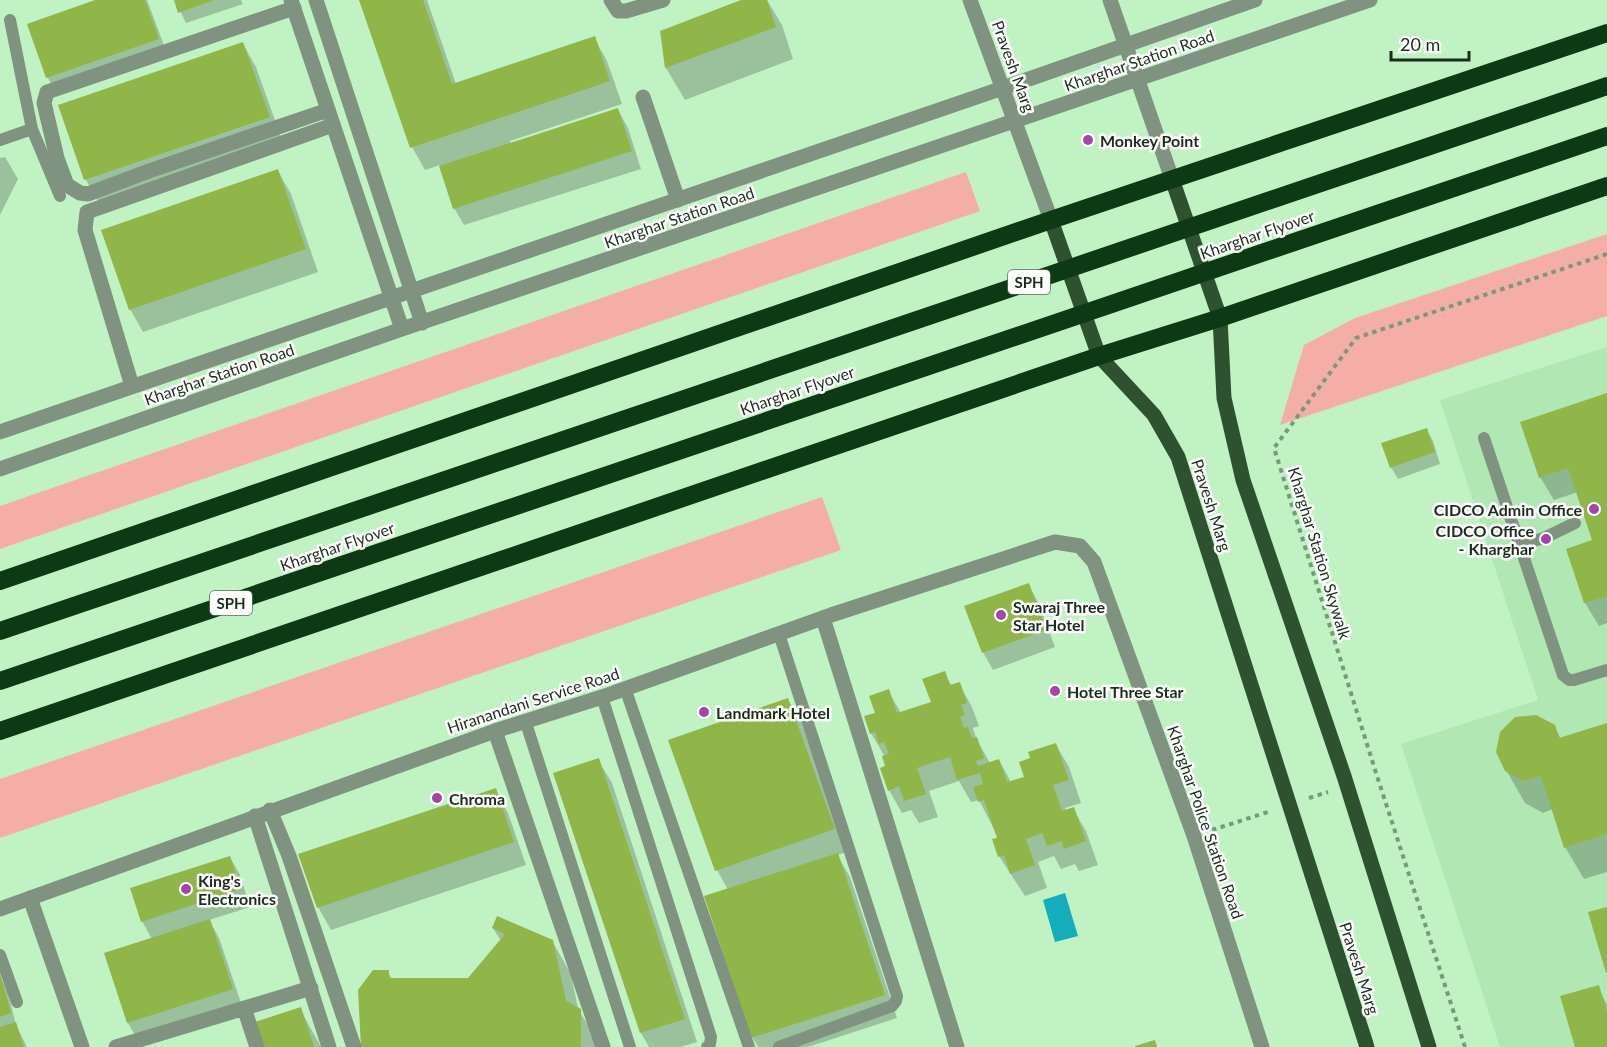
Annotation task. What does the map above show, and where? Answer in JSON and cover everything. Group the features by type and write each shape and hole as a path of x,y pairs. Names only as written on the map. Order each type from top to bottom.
{"highway":[{"path":"0,581 1051,220 1607,33"},
{"name":"Kharghar Flyover","path":"0,631 1607,86"},
{"name":"Kharghar Flyover","path":"0,681 1607,136"},
{"path":"0,731 1099,356 1220,318 1607,186"}],"main road":[{"path":"1172,179 1220,318 1224,398 1243,480 1344,776 1429,1047"},
{"name":"Pravesh Marg","path":"1051,220 1099,356 1154,415 1178,457 1367,1047"}],"street":[{"path":"316,0 422,323"},
{"path":"611,0 618,11 626,11 663,0"},
{"name":"Pravesh Marg","path":"970,0 1051,220"},
{"path":"1110,0 1172,179"},
{"name":"Kharghar Station Road","path":"0,432 1255,0"},
{"name":"Kharghar Station Road","path":"0,469 402,329 1370,0"},
{"path":"331,117 149,171 88,194 80,193 67,185 57,158 44,103 47,92 292,4 331,117 402,329"},
{"path":"643,97 678,200"},
{"path":"132,386 84,230 87,212 331,117"},
{"name":"Hiranandani Service Road","path":"0,909 495,730 602,697 823,618 1054,542 1080,546"},
{"name":"Kharghar Police Station Road","path":"1080,546 1094,562 1194,836 1262,1047"},
{"path":"823,618 957,1047"},
{"path":"495,730 603,1047"},
{"path":"270,810 289,855 354,1047"},
{"path":"255,816 329,1047"},
{"path":"30,898 82,1047"},
{"path":"117,1047 147,1043 244,1008 311,988"},
{"path":"244,1008 257,1047"}],"lane":[{"path":"10,20 32,129 60,196"},
{"path":"0,140 32,129"},
{"path":"1484,438 1566,678 1574,680 1607,670"},
{"path":"1520,545 1544,538 1575,523"},
{"path":"779,634 897,996 892,1006 779,1047"},
{"path":"625,688 749,1047"},
{"path":"602,697 711,1037 707,1047"},
{"path":"525,720 630,1047"},
{"path":"0,955 17,1002"}],"path":[{"name":"Kharghar Station Skywalk","path":"1465,1047 1373,765 1274,448 1356,338 1607,254"}],"shaded area":[{"path":"966,172 980,211 0,549 0,506"},
{"path":"1607,234 1607,316 1280,425 1304,345 1355,318"},
{"path":"1607,347 1607,1047 1500,1047 1401,744 1538,700 1440,400"},
{"path":"822,497 841,550 0,838 0,779"}],"water":[{"path":"1065,893 1078,936 1055,942 1043,900"}],"building":[{"path":"95,0 145,0 159,39 46,78 27,24"},
{"path":"174,0 214,0 178,13"},
{"path":"359,0 423,0 452,84 595,36 610,81 410,148"},
{"path":"741,0 767,0 776,27 665,68 660,31"},
{"path":"243,42 270,117 84,180 58,105"},
{"path":"618,108 632,151 453,209 439,166"},
{"path":"278,169 306,249 129,310 101,230"},
{"name":"CIDCO Admin Office","path":"1607,393 1607,596 1584,603 1566,549 1592,540 1568,468 1539,478 1520,422"},
{"path":"1427,428 1435,452 1390,468 1381,443"},
{"path":"1029,583 1046,630 982,653 964,606"},
{"path":"945,671 950,685 960,682 967,703 961,705 965,715 960,717 964,728 968,727 972,738 977,737 984,758 976,761 978,766 999,759 1007,782 1024,777 1019,762 1030,758 1028,752 1056,743 1069,780 1053,785 1062,811 1074,807 1086,841 1064,849 1062,841 1047,846 1042,833 1026,839 1035,865 1010,874 1004,855 998,857 992,839 997,838 984,800 978,802 973,787 983,784 980,773 957,780 950,757 917,768 926,794 904,801 899,786 888,791 880,768 885,766 882,756 889,754 884,742 879,744 875,732 870,734 864,716 875,713 869,696 889,689 897,713 931,702 922,679"},
{"path":"788,698 835,829 715,871 668,740"},
{"path":"1536,715 1555,725 1559,738 1607,723 1607,834 1564,848 1541,776 1524,781 1505,771 1496,752 1500,732 1515,717"},
{"path":"599,758 685,1019 640,1033 553,773"},
{"path":"496,788 514,842 317,908 298,854"},
{"path":"838,853 885,995 751,1038 704,896"},
{"name":"King's Electronics","path":"230,856 241,889 141,922 130,888"},
{"path":"1607,907 1607,973 1606,973 1588,912"},
{"path":"497,916 553,940 566,1001 581,1009 581,1047 361,1047 358,990 373,970 389,970 389,978 468,978 505,934 492,928"},
{"path":"210,919 233,989 127,1023 104,953"},
{"path":"0,973 11,1013 0,1017"},
{"path":"1599,985 1607,1013 1607,1047 1575,1047 1560,996"},
{"path":"301,1007 314,1047 263,1047 255,1022"},
{"path":"16,1022 24,1047 0,1047 0,1027"},
{"path":"1155,1040 1157,1047 1135,1047 1135,1046"}],"place":[{"name":"Monkey Point","path":"1088,140"},
{"name":"CIDCO Admin Office","path":"1594,509"},
{"name":"CIDCO Office - Kharghar","path":"1546,539"},
{"name":"Swaraj Three Star Hotel","path":"1001,615"},
{"name":"Hotel Three Star","path":"1055,691"},
{"name":"Landmark Hotel","path":"704,712"},
{"name":"Chroma","path":"437,798"},
{"name":"King's Electronics","path":"186,889"}]}
